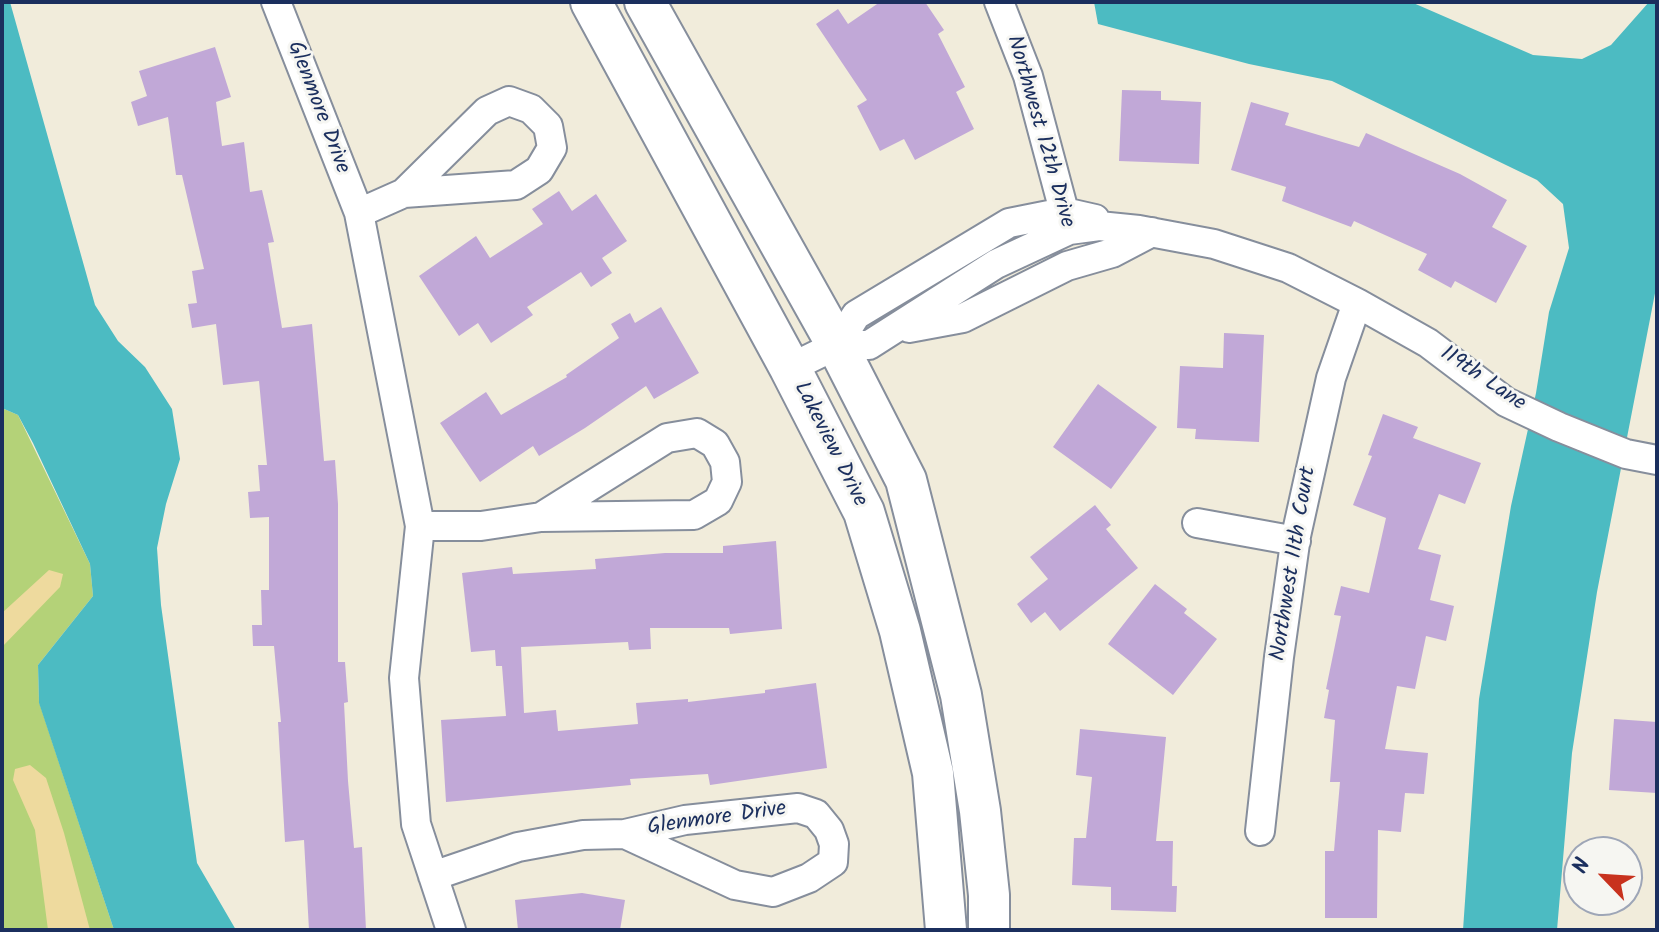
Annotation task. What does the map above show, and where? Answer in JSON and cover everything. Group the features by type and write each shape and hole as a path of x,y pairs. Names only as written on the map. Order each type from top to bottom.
{"street":[{"name":"Glenmore Drive","path":"276,2 359,213 420,526 404,678 416,824 451,930"},
{"name":"Lakeview Drive","path":"591,2 790,368 864,512 900,631 933,773 946,930"},
{"path":"645,2 837,345 906,480 961,695 980,811 989,895 989,930"},
{"name":"Northwest 12th Drive","path":"999,2 1028,76 1066,221 1074,264"},
{"path":"359,213 404,193 516,185 539,170 552,148 548,126 531,109 509,101 487,111 404,193"},
{"path":"837,345 856,315 1009,223 1066,221"},
{"path":"790,368 837,345 869,345 1066,221"},
{"name":"119th Lane","path":"1066,221 1214,244 1288,268 1428,343 1506,402 1626,454 1650,459"},
{"path":"892,332 963,318 1074,264 1112,253 1145,231"},
{"name":"Northwest 11th Court","path":"1260,831 1279,657 1296,541 1331,378 1357,303"},
{"path":"420,526 481,526 541,517 694,515 718,501 727,482 725,462 715,444 697,433 667,438 541,517"},
{"path":"1197,523 1296,541"},
{"name":"Glenmore Drive","path":"433,876 518,847 583,835 625,834 685,820 798,808 816,814 829,830 834,844 833,862 809,878 773,892 735,885 625,834"}],"green space":[{"path":"2,408 18,415 90,564 93,596 38,665 39,702 114,930 2,930"}],"sand":[{"path":"49,570 63,574 60,587 2,647 2,613"},
{"path":"30,765 46,778 90,930 48,930 35,830 13,780 15,769"}],"water":[{"path":"2,2 10,2 95,305 118,341 145,367 172,409 180,459 157,548 161,605 197,863 236,930 114,930 39,703 38,665 93,596 90,564 33,443 18,415 2,408"},
{"path":"1094,2 1411,2 1533,55 1582,59 1611,45 1649,2 1657,2 1657,283 1597,592 1572,753 1557,930 1463,930 1479,699 1511,506 1536,393 1549,312 1569,248 1563,204 1537,180 1332,81 1249,64 1098,24"}],"building":[{"path":"880,2 925,2 944,30 938,34 965,87 956,92 974,129 915,160 904,139 880,151 857,106 867,100 816,24 838,9 848,24"},
{"path":"215,47 231,97 216,102 222,146 244,142 250,192 262,190 274,242 268,243 282,328 312,324 324,461 335,460 338,662 345,662 348,781 354,848 362,847 366,930 309,930 304,840 285,842 278,722 281,722 274,646 253,646 252,625 262,625 261,590 269,590 269,517 250,518 248,492 260,491 258,465 267,465 259,381 223,385 216,324 192,328 188,304 197,303 192,271 204,269 182,175 176,175 168,117 138,126 131,102 147,96 139,71"},
{"path":"1122,90 1161,91 1161,100 1201,102 1199,164 1119,161"},
{"path":"1251,102 1289,113 1285,125 1359,147 1366,133 1460,174 1507,200 1492,227 1527,246 1496,303 1455,281 1451,288 1418,270 1427,254 1354,221 1351,227 1282,201 1286,187 1231,170"},
{"path":"559,191 572,211 596,194 627,241 602,258 612,273 591,287 581,272 527,307 533,315 491,343 478,323 459,336 419,276 476,236 490,258 543,224 532,209"},
{"path":"661,307 699,373 654,399 646,386 539,456 533,446 480,482 440,423 486,392 501,415 567,377 619,338 611,324 630,313 635,323"},
{"path":"1224,333 1264,335 1259,442 1195,439 1196,429 1177,428 1180,366 1223,368"},
{"path":"1098,384 1157,427 1111,489 1053,447"},
{"path":"1383,414 1418,427 1413,438 1481,463 1465,504 1439,494 1418,549 1441,555 1430,600 1454,606 1446,641 1426,636 1415,689 1397,686 1385,749 1428,753 1424,794 1405,793 1401,832 1378,830 1377,918 1325,918 1325,851 1334,851 1340,782 1330,782 1335,720 1324,718 1329,690 1326,689 1341,616 1334,615 1341,586 1369,593 1386,518 1353,505 1372,456 1368,455"},
{"path":"1095,505 1111,525 1106,529 1138,568 1060,631 1045,612 1031,623 1017,604 1048,579 1030,557"},
{"path":"776,541 782,629 730,634 729,628 650,628 651,649 629,650 628,642 521,647 524,713 556,710 558,731 638,724 636,703 688,699 688,702 765,693 765,690 816,683 827,768 710,785 708,774 630,779 631,785 446,802 441,720 506,716 502,666 496,666 495,650 471,652 462,573 512,567 513,574 596,569 595,559 665,553 723,553 723,546"},
{"path":"1155,584 1187,609 1184,613 1217,639 1173,695 1108,644"},
{"path":"1614,719 1657,722 1657,793 1609,790"},
{"path":"1080,729 1166,737 1156,841 1173,841 1172,886 1177,886 1176,912 1111,910 1111,887 1072,885 1074,838 1086,838 1092,777 1076,775"},
{"path":"582,893 625,900 620,930 518,930 515,900"}]}
